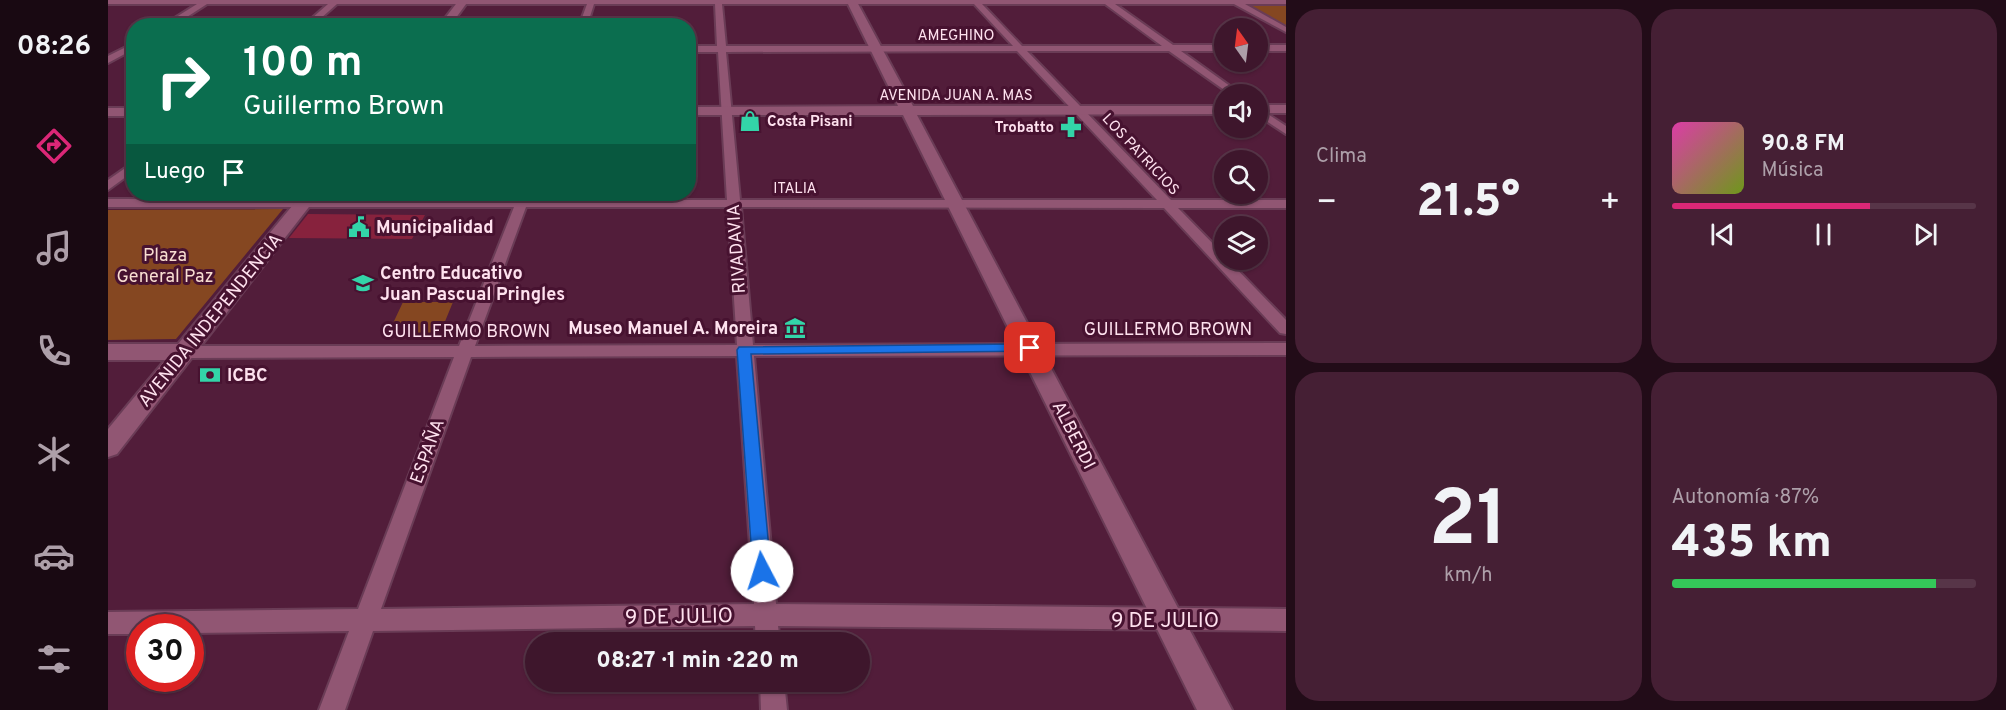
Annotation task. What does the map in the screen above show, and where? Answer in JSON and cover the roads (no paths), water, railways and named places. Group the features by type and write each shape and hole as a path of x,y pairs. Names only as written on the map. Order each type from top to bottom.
{"main road":[{"path":"450,18 464,1"},
{"name":"ALBERDI","path":"851,1 1215,710"},
{"path":"1268,110 1286,109"},
{"name":"AVENIDA JUAN A. MAS","path":"696,111 1214,110"},
{"path":"108,112 126,112"},
{"name":"AVENIDA INDEPENDENCIA","path":"108,447 305,201"},
{"path":"108,352 186,352"}],"street":[{"path":"179,18 207,1"},
{"path":"317,18 337,1"},
{"path":"586,18 592,1"},
{"name":"RIVADAVIA","path":"718,1 767,632"},
{"name":"LOS PATRICIOS","path":"975,1 1286,329"},
{"path":"1106,1 1222,84"},
{"path":"1234,1 1286,30"},
{"path":"108,2 1286,2"},
{"path":"108,48 126,47"},
{"name":"AMEGHINO","path":"696,49 1214,48"},
{"path":"1268,48 1286,48"},
{"path":"108,60 126,50"},
{"path":"1268,118 1286,131"},
{"path":"108,186 126,171"},
{"name":"ITALIA","path":"108,203 188,201"},
{"name":"ESPAÑA","path":"332,710 465,350 523,201"},
{"name":"ITALIA","path":"628,201 733,204 1286,204"},
{"name":"GUILLERMO BROWN","path":"186,352 1286,349"},
{"name":"9 DE JULIO","path":"108,623 766,615 1169,621 1286,620"},
{"path":"773,692 774,710"}],"place":[{"name":"Costa Pisani","path":"750,121"},
{"name":"Trobatto","path":"1071,127"},
{"name":"Municipalidad","path":"359,227"},
{"name":"Centro Educativo Juan Pascual Pringles","path":"363,283"},
{"name":"Museo Manuel A. Moreira","path":"795,328"},
{"name":"ICBC","path":"210,375"}],"park label":[{"name":"Plaza General Paz","path":"165,265"}]}
